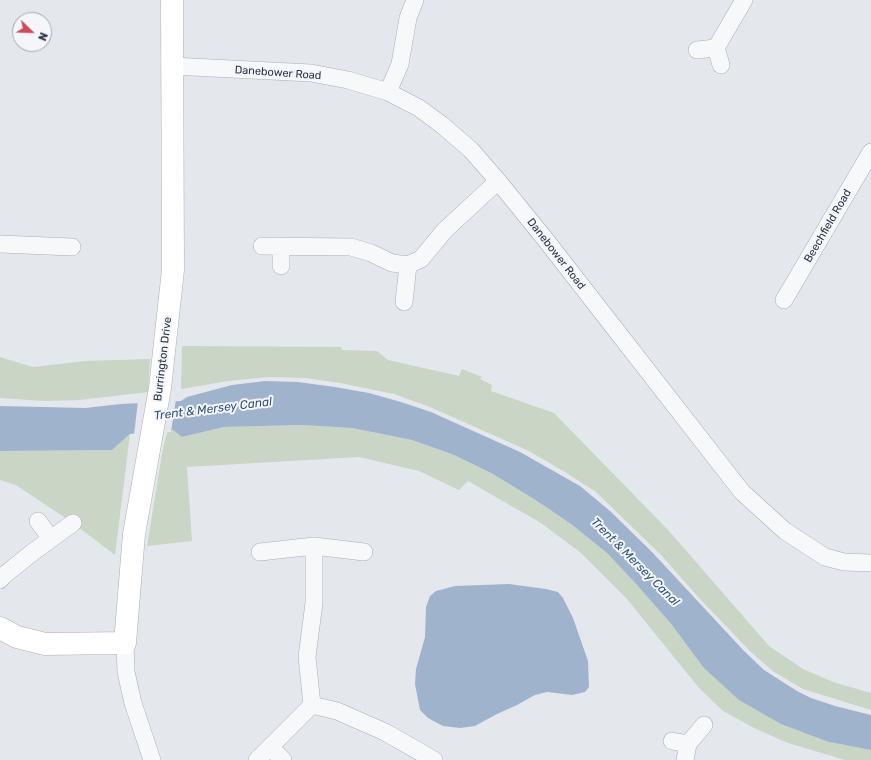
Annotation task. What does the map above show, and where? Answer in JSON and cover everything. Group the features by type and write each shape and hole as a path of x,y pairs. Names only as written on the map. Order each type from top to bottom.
{"street":[{"name":"Burrington Drive","path":"152,760 133,703 126,672 125,643 134,534 160,388 173,270 172,0"},
{"path":"388,92 400,64 408,18 416,0"},
{"path":"722,66 716,48 744,0"},
{"path":"697,50 716,48"},
{"name":"Danebower Road","path":"172,66 311,74 348,80 388,92 419,108 472,150 544,239 742,492 785,531 825,557 844,562 871,563"},
{"name":"Beechfield Road","path":"784,300 871,152"},
{"path":"262,246 351,247 371,252 392,263 408,265 421,259 445,230 498,181"},
{"path":"0,244 72,247"},
{"path":"281,247 281,266"},
{"path":"404,302 408,265"},
{"path":"38,521 50,539"},
{"path":"0,580 50,539 73,523"},
{"path":"312,705 307,657 314,603 314,546"},
{"path":"260,552 314,546 364,552"},
{"path":"0,628 17,637 46,644 125,643"},
{"path":"257,760 312,705"},
{"path":"312,705 337,711 385,732 434,760"},
{"path":"672,741 687,752 704,725"},
{"path":"270,746 283,760"}],"green space":[{"path":"182,346 341,347 342,350 377,351 388,360 459,376 462,369 482,377 480,379 492,385 491,391 554,413 669,531 769,646 803,669 833,682 871,693 871,710 803,689 774,672 750,651 699,598 662,556 596,492 529,451 430,407 394,394 340,383 306,378 269,377 228,381 181,389"},
{"path":"0,357 33,367 86,361 150,359 148,392 79,400 44,401 0,398"},
{"path":"302,425 352,428 412,440 454,455 491,473 571,524 607,553 672,625 703,667 829,742 871,750 871,760 845,760 788,743 756,729 723,711 699,688 627,599 581,553 541,523 468,481 459,490 419,471 359,457 187,467 192,541 147,546 163,448 168,430 173,430 182,437 224,427"},
{"path":"130,434 115,555 73,523 16,485 0,480 0,451 112,450"}],"water":[{"name":"Trent & Mersey Canal","path":"265,381 298,382 369,393 431,412 520,452 580,486 610,511 652,552 744,651 764,670 811,698 871,715 871,750 829,742 781,724 739,700 703,667 672,625 607,553 571,524 491,473 454,455 412,440 352,428 302,425 224,427 182,437 173,430 130,434 112,450 0,451 0,406 85,408 121,404 181,401 187,397 232,385"},
{"path":"509,584 558,592 563,598 573,618 588,661 589,687 585,692 572,695 547,692 535,695 475,726 460,728 443,726 428,718 420,710 415,684 416,669 425,637 426,607 430,596 436,591 455,586"}],"pier":[{"path":"176,399 171,432 134,435 138,401"}]}
